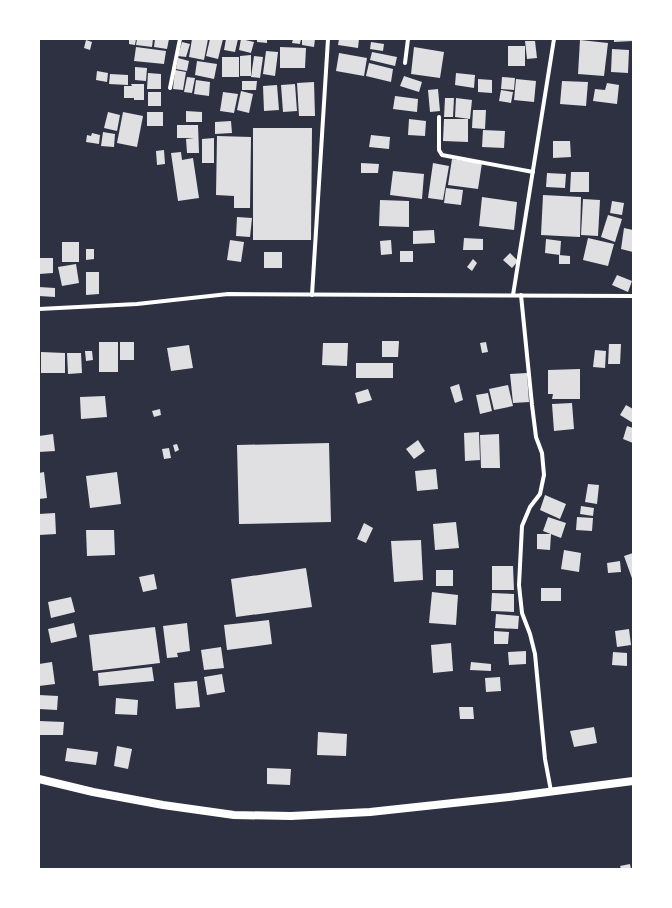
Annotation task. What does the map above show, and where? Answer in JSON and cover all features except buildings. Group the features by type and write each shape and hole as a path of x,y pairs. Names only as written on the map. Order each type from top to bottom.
{"main road":[{"path":"39,780 163,805 241,815 290,816 370,812 551,792 633,781"}],"street":[{"path":"170,88 180,39"},
{"path":"312,295 328,39"},
{"path":"405,63 408,39"},
{"path":"513,295 554,39"},
{"path":"439,117 439,150 442,155 533,172"},
{"path":"39,309 137,304 228,294 633,296"},
{"path":"521,295 536,437 542,453 544,475 540,494 530,507 522,526 519,585 522,613 530,634 535,654 545,760 551,792"}]}
